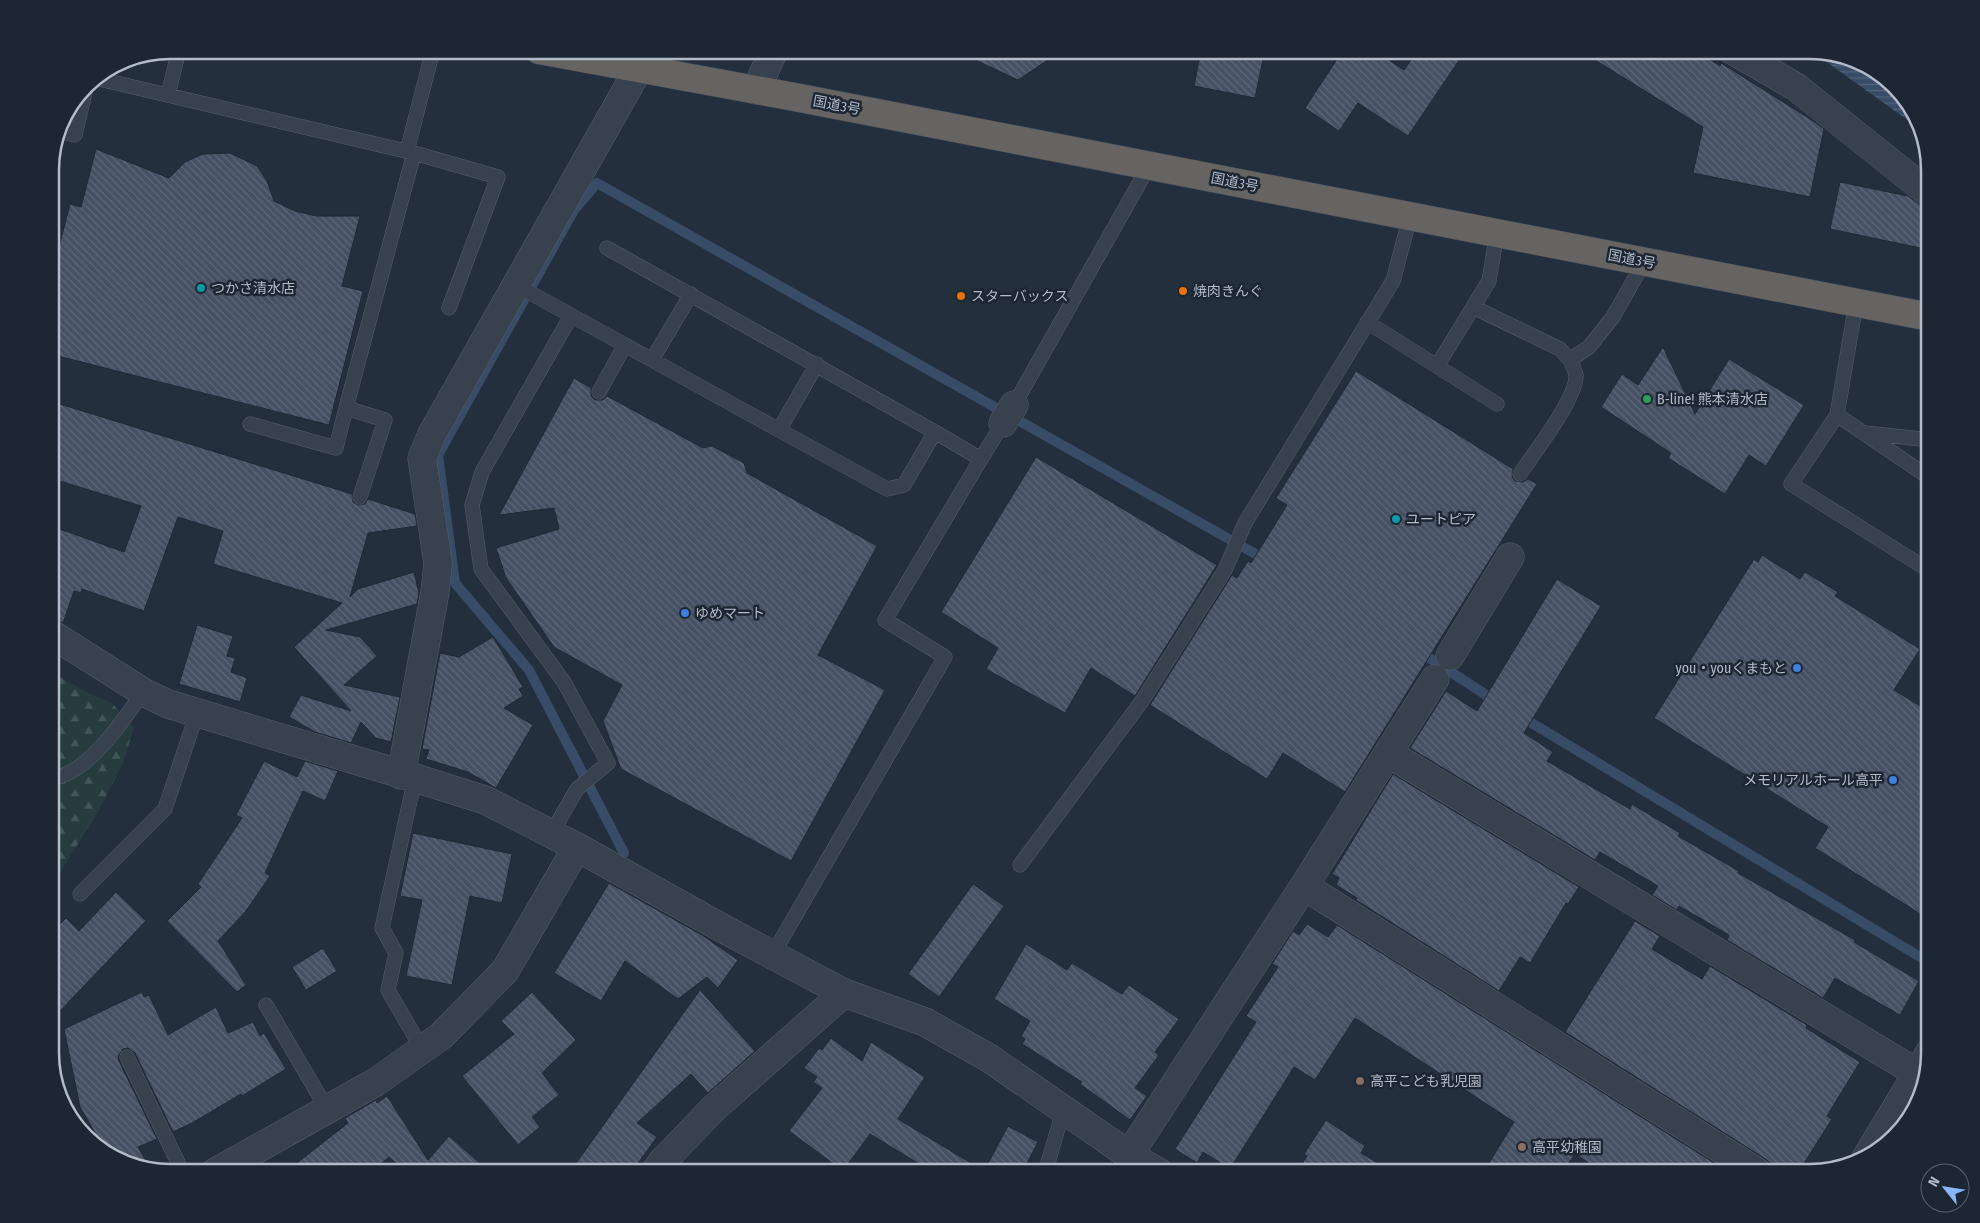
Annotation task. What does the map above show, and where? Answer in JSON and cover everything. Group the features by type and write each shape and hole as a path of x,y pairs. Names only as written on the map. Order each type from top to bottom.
{"highway":[{"name":"国道3号","path":"589,59 1921,315"}],"street":[{"path":"756,90 770,59"},
{"path":"1748,59 1796,87 1921,187"},
{"path":"408,776 438,563 422,458 432,434 527,291 639,68"},
{"path":"1129,1155 1304,886 1510,557"},
{"path":"59,639 143,692 168,704 485,800 578,847 722,928 844,993 925,1022 989,1058 1144,1164"},
{"path":"1388,754 1921,1060"},
{"path":"230,1164 376,1082 441,1036 504,971 578,847"},
{"path":"1304,886 1746,1164"},
{"path":"661,1164 713,1109 844,993"},
{"path":"1875,1143 1920,1069"}],"lane":[{"path":"168,95 178,59"},
{"path":"250,424 336,448 410,152 431,59"},
{"path":"104,80 410,152 498,177 449,308"},
{"path":"65,133 75,135 83,100"},
{"path":"773,954 945,657 885,620 1008,414 1149,166"},
{"path":"1020,865 1148,692 1225,570 1245,524 1393,281 1410,216"},
{"path":"1437,366 1489,281 1497,233"},
{"path":"607,248 817,364 981,459"},
{"path":"1570,360 1589,347 1613,317 1644,262"},
{"path":"527,291 887,489 904,485 935,432"},
{"path":"652,360 690,294"},
{"path":"1856,303 1837,414 1791,484 1921,565"},
{"path":"1473,307 1560,349 1570,360 1576,374 1574,388 1563,408 1520,474"},
{"path":"551,834 577,789 608,763 564,682 481,569 472,505 482,472 571,316"},
{"path":"1367,322 1497,404"},
{"path":"599,392 624,345"},
{"path":"779,430 817,364"},
{"path":"346,408 385,420 360,497"},
{"path":"1837,414 1921,472"},
{"path":"1864,433 1921,439"},
{"path":"59,778 87,760 117,729 143,692"},
{"path":"80,894 165,809 197,713"},
{"path":"408,776 382,928 396,952 388,990 422,1049"},
{"path":"266,1005 327,1109"},
{"path":"127,1058 178,1164"},
{"path":"1048,1164 1064,1108"}],"green space":[{"path":"59,676 84,691 112,703 134,728 122,765 98,812 59,874"}],"water":[{"path":"1824,60 1853,67 1884,86 1903,108 1911,122"}],"building":[{"path":"973,59 1050,59 1018,80"},
{"path":"1199,59 1263,59 1255,98 1194,86"},
{"path":"1337,59 1388,59 1404,70 1412,59 1460,59 1408,136 1358,103 1339,131 1305,108"},
{"path":"1593,59 1709,59 1720,66 1721,63 1815,122 1824,129 1810,197 1693,173 1703,127"},
{"name":"つかさ清水店","path":"96,149 169,178 185,162 203,154 230,153 257,166 267,181 274,201 295,211 316,216 360,216 342,286 363,291 329,425 59,356 59,247 70,204 81,207"},
{"path":"1840,182 1908,196 1921,206 1921,248 1830,229"},
{"path":"1663,347 1695,414 1729,359 1804,405 1766,466 1749,455 1725,494 1668,458 1671,453 1601,407 1622,374 1638,385"},
{"path":"1356,371 1513,469 1512,477 1515,481 1523,482 1528,479 1537,484 1345,792 1283,753 1267,779 1150,705 1232,575 1237,578 1248,561 1251,563 1287,505 1276,498"},
{"name":"ゆめマート","path":"574,378 591,388 591,396 595,400 603,400 607,396 703,448 712,446 744,463 747,473 877,546 818,655 885,690 791,861 621,769 603,721 622,685 554,647 506,578 496,548 559,529 554,508 499,515"},
{"path":"59,404 352,494 353,502 358,505 365,504 368,499 415,514 417,526 368,533 350,597 358,589 414,572 419,593 417,604 326,630 360,637 377,656 344,685 400,697 391,742 376,738 361,722 351,743 315,732 289,717 301,695 351,711 294,647 342,603 213,564 223,531 178,517 144,611 82,589 81,593 74,591 63,623 59,621 60,529 124,552 141,506 59,481"},
{"path":"1036,457 1217,565 1135,696 1091,668 1065,713 986,669 998,648 941,612"},
{"name":"you・youくまもと","path":"1762,555 1800,579 1805,572 1838,592 1835,596 1920,649 1894,690 1921,706 1921,914 1815,848 1828,827 1654,718 1754,559 1758,562"},
{"path":"1557,579 1601,606 1524,733 1553,752 1547,761 1630,809 1632,804 1680,833 1678,836 1739,871 1738,873 1855,940 1854,942 1919,981 1900,1015 1835,978 1823,998 1727,940 1729,935 1679,906 1677,910 1652,895 1658,886 1600,852 1595,860 1410,748 1446,691 1477,711"},
{"path":"197,625 233,636 227,656 235,658 231,672 247,678 240,702 179,684"},
{"path":"493,637 523,687 519,689 523,696 504,708 533,725 496,788 468,772 426,759 429,750 422,749 440,653 459,657"},
{"path":"264,761 297,777 305,761 338,771 325,801 303,791 265,873 270,876 246,911 218,941 246,985 237,992 167,921 201,887 198,884 242,818 236,815"},
{"path":"1393,774 1579,887 1568,904 1566,903 1530,963 1520,957 1499,991 1356,900 1357,898 1336,885 1339,878 1332,874"},
{"path":"413,833 512,854 502,903 470,896 452,985 406,976 422,900 400,896"},
{"path":"609,883 702,935 738,960 718,988 707,977 678,999 625,961 601,1001 554,973"},
{"path":"973,884 1004,906 939,997 908,974"},
{"path":"116,892 146,921 60,1011 59,925 66,918 79,931"},
{"path":"1635,921 1660,936 1652,949 1702,979 1710,966 1807,1025 1806,1028 1860,1062 1827,1116 1832,1119 1804,1164 1772,1164 1565,1032"},
{"path":"1307,924 1328,937 1337,925 1716,1164 1590,1164 1575,1154 1568,1164 1488,1164 1514,1122 1355,1018 1315,1080 1294,1067 1233,1164 1222,1164 1203,1152 1197,1163 1175,1149 1256,1022 1246,1016 1278,967 1272,964 1293,931 1299,935"},
{"path":"1026,944 1067,970 1072,963 1122,994 1129,985 1179,1019 1155,1052 1159,1055 1135,1088 1147,1096 1130,1120 1080,1084 1082,1082 1022,1044 1025,1039 1021,1036 1030,1021 994,999"},
{"path":"323,948 337,971 306,990 292,967"},
{"path":"700,990 755,1051 708,1093 691,1074 637,1123 657,1137 638,1164 575,1164"},
{"path":"142,992 144,997 149,995 168,1035 216,1007 228,1033 253,1022 260,1036 264,1033 286,1069 242,1096 241,1094 173,1132 135,1053 128,1048 123,1049 118,1056 119,1061 157,1139 138,1147 146,1161 127,1156 98,1138 80,1107 64,1029"},
{"path":"532,992 576,1040 542,1073 559,1095 532,1117 540,1127 518,1145 462,1076 514,1034 501,1021"},
{"path":"831,1038 862,1061 871,1042 925,1077 898,1119 972,1164 919,1164 870,1134 848,1164 834,1164 789,1131 822,1088 813,1082 817,1077 804,1068 819,1048 822,1050"},
{"path":"387,1096 428,1160 449,1136 481,1164 397,1164 389,1157 381,1164 296,1164 348,1123 345,1118 376,1100 377,1103"},
{"path":"1326,1120 1365,1146 1361,1153 1380,1164 1302,1164 1307,1156 1304,1154"},
{"path":"1008,1126 1038,1142 1027,1164 988,1164"}],"waterway":[{"path":"624,853 529,670 455,583 438,455 574,210 597,183 1268,561"},
{"path":"1417,650 1497,702"},
{"path":"1520,716 1921,958"}],"place":[{"name":"つかさ清水店","path":"201,288"},
{"name":"焼肉きんぐ","path":"1183,291"},
{"name":"スターバックス","path":"961,296"},
{"name":"B-line! 熊本清水店","path":"1647,399"},
{"name":"ユートピア","path":"1396,519"},
{"name":"ゆめマート","path":"685,613"},
{"name":"you・youくまもと","path":"1797,668"},
{"name":"メモリアルホール高平","path":"1893,780"},
{"name":"高平こども乳児園","path":"1360,1081"},
{"name":"高平幼稚園","path":"1522,1147"}]}
